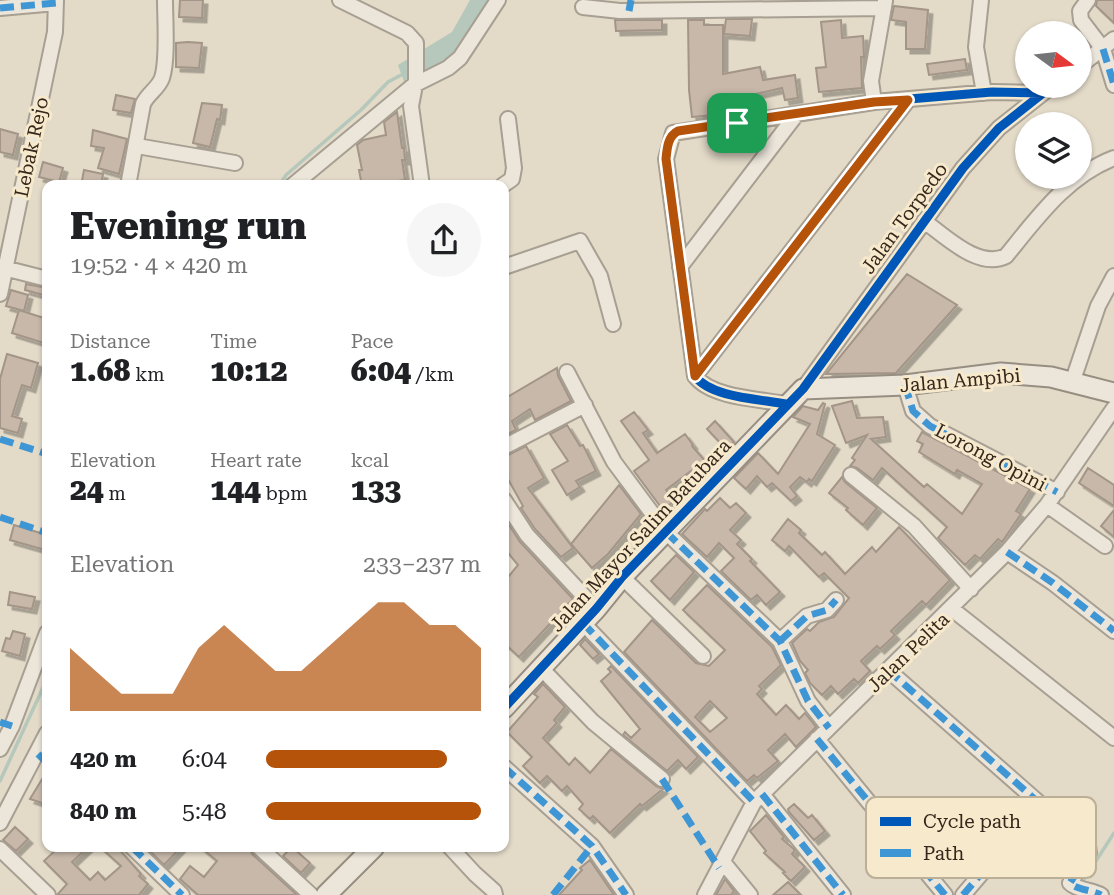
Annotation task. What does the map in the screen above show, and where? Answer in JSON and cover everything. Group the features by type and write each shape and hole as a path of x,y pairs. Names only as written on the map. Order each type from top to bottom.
{"street":[{"path":"129,180 144,100 158,87 164,73 165,0"},
{"path":"340,0 407,33 416,43 411,106 421,180"},
{"path":"299,180 415,82 448,68 460,58 498,0"},
{"path":"981,0 976,47 984,93"},
{"path":"1088,0 1080,11 1081,20 1108,44 1114,85"},
{"path":"0,8 56,2"},
{"name":"Lebak Rejo","path":"0,294 3,267 55,32 56,2"},
{"path":"583,7 884,4 871,80 874,102"},
{"path":"1092,57 1108,44"},
{"path":"786,404 720,392 701,384 695,376 666,159 673,134 678,131 874,102 1015,92"},
{"name":"Jalan Torpedo","path":"803,389 963,168 999,128 1037,98"},
{"path":"695,376 908,100"},
{"path":"680,267 796,115"},
{"path":"508,119 514,168 509,181"},
{"path":"137,146 235,163"},
{"path":"924,221 973,255 987,261 1000,259 1006,256 1065,188 1100,164 1114,159"},
{"path":"509,262 580,241 600,276 613,324"},
{"path":"3,267 42,278"},
{"path":"1072,383 1098,306 1114,276"},
{"path":"567,372 614,462 666,532 780,640 808,701 829,728"},
{"name":"Jalan Ampibi","path":"803,389 905,385 1001,373 1039,376 1114,393"},
{"name":"Lorong Opini","path":"905,385 914,411 930,426 1057,492"},
{"name":"Jalan Mayor Salim Batubara","path":"509,702 622,577 803,389"},
{"path":"509,444 585,405"},
{"name":"Jalan Pelita","path":"705,895 758,798 1007,552 1057,492 1114,408"},
{"path":"851,475 914,526 971,589"},
{"path":"1047,505 1105,546"},
{"path":"509,507 527,535 589,616 758,798 842,895"},
{"path":"1007,552 1053,583 1114,631"},
{"path":"622,577 704,656"},
{"path":"780,640 807,617 827,610 836,600"},
{"path":"952,609 1114,737"},
{"path":"0,749 6,724 42,644"},
{"path":"540,667 593,722 662,779"},
{"path":"888,670 1033,797"},
{"path":"817,739 866,798"},
{"path":"0,823 42,758"},
{"path":"509,771 592,846 626,895"},
{"path":"0,849 48,895"},
{"path":"137,852 182,895"},
{"path":"264,852 311,895"},
{"path":"326,895 369,852"},
{"path":"455,852 495,895"},
{"path":"723,862 750,895"},
{"path":"932,878 946,895"},
{"path":"963,895 978,878"},
{"path":"1072,878 1071,880 1079,888 1101,895"}],"shaded area":[{"path":"470,0 496,0 460,54 428,74 405,84 398,65 452,32"}],"building":[{"path":"180,0 203,0 202,18 179,17"},
{"path":"1097,0 1114,0 1114,23 1096,6"},
{"path":"894,6 928,10 925,49 906,49 906,22 891,20"},
{"path":"726,19 752,19 750,36 724,34"},
{"path":"615,20 662,20 662,30 616,31"},
{"path":"688,20 704,20 704,25 723,25 723,74 760,67 763,80 795,75 798,98 785,100 782,88 734,99 734,104 713,106 714,115 692,117"},
{"path":"841,20 842,38 863,36 862,88 819,92 816,68 826,67 821,22"},
{"path":"176,43 202,43 199,68 176,67"},
{"path":"965,59 967,70 929,75 927,64"},
{"path":"116,95 135,99 131,113 113,110"},
{"path":"202,103 222,105 220,120 217,119 210,147 193,143"},
{"path":"397,112 404,148 405,160 402,160 405,180 361,180 359,170 362,170 357,145 363,140 386,135 384,122"},
{"path":"0,129 18,134 13,155 0,152"},
{"path":"93,130 127,139 119,174 98,168 104,148 91,146"},
{"path":"43,162 63,168 60,180 39,177"},
{"path":"84,170 103,174 102,180 82,180"},
{"path":"907,274 957,305 896,373 826,374"},
{"path":"26,284 42,287 42,295 25,290"},
{"path":"11,290 28,295 24,311 6,306"},
{"path":"19,310 42,317 42,342 12,333"},
{"path":"7,354 38,363 31,388 22,385 12,416 22,419 18,433 0,428 0,379"},
{"path":"557,368 558,376 571,401 535,420 530,409 512,421 516,430 509,434 509,396"},
{"path":"852,401 857,418 883,417 886,437 871,439 924,487 927,484 962,514 982,484 957,470 955,474 919,452 923,444 917,441 922,432 1030,489 1016,511 1021,514 1002,542 998,539 980,559 975,555 965,565 938,538 947,527 882,468 873,480 850,466 867,435 846,443 832,406"},
{"path":"825,404 817,434 835,445 812,481 809,479 807,482 800,477 790,487 797,496 791,501 772,483 767,487 757,476 746,489 734,478 758,453 778,474 810,424 793,417 803,406 818,410"},
{"path":"634,412 648,430 643,433 657,453 685,434 706,462 693,474 691,471 666,490 674,501 663,510 634,471 649,460 621,421"},
{"path":"715,421 734,442 726,449 707,429"},
{"path":"567,425 580,446 583,445 596,471 576,481 580,487 567,495 552,470 568,461 550,434"},
{"path":"526,446 544,478 528,488 573,548 561,557 535,529 521,508 523,506 509,481 509,454"},
{"path":"1088,468 1114,485 1114,506 1079,483"},
{"path":"842,477 877,508 863,525 829,493"},
{"path":"619,485 641,514 608,554 592,568 571,544"},
{"path":"720,498 730,508 736,503 746,513 730,530 741,540 737,544 752,559 750,561 780,592 766,605 757,595 751,600 721,571 734,558 719,543 707,557 682,534 705,509 707,511"},
{"path":"1114,510 1114,537 1101,526"},
{"path":"788,519 801,530 799,533 822,555 825,552 845,574 872,547 876,552 899,527 950,580 926,605 922,601 891,631 895,635 880,649 877,646 861,661 870,671 858,683 854,679 838,694 831,686 822,695 810,683 805,673 808,670 800,661 792,643 807,629 810,631 819,622 834,617 849,598 824,573 819,577 789,546 785,551 772,540"},
{"path":"14,525 42,533 42,549 10,540"},
{"path":"509,525 520,542 573,599 519,657 509,648 509,576 518,565 509,554"},
{"path":"676,555 694,572 670,600 651,581"},
{"path":"707,585 772,647 781,665 759,686 762,689 757,694 776,715 786,705 799,719 805,713 816,727 796,747 785,734 768,750 778,761 757,778 754,775 747,781 624,652 652,620 696,663 709,666 725,650 683,610","holes":["710,701 727,718 710,732 695,717"]},
{"path":"10,592 35,597 32,609 8,605"},
{"path":"13,631 25,634 20,656 2,651 6,638 10,639"},
{"path":"585,639 599,654 593,659 580,645"},
{"path":"611,666 698,757 686,769 678,760 667,771 623,735 625,732 631,738 640,729 601,681 611,672 608,669"},
{"path":"543,684 565,707 554,720 557,723 543,738 569,765 575,758 590,773 611,749 663,789 642,806 640,804 610,833 593,816 590,819 579,809 583,804 567,786 562,791 547,776 540,783 523,766 532,757 509,734 509,730 538,697 534,694"},
{"path":"42,779 42,803 30,799"},
{"path":"794,804 808,818 812,815 825,831 814,840 789,812 788,809"},
{"path":"766,815 784,837 782,839 795,850 792,854 805,867 791,881 764,853 766,851 750,831"},
{"path":"15,827 28,839 16,851 3,840"},
{"path":"54,852 83,852 72,862 90,880 98,872 105,880 121,866 106,852 121,852 148,884 139,895 57,895 67,884 44,861"},
{"path":"151,852 176,852 164,865"},
{"path":"206,852 251,852 297,895 198,895 180,879 190,866 204,877 217,861"},
{"path":"287,852 298,852 310,863 301,873 283,856"},
{"path":"590,860 614,895 559,895 582,870 580,868"},
{"path":"725,879 734,891 731,895 716,895"},
{"path":"788,882 801,895 773,895"}],"waterway":[{"path":"283,180 388,82 403,74"},
{"path":"0,781 42,690"},
{"path":"1096,861 1114,833"},
{"path":"1081,884 1085,878"}],"marked path":[{"path":"629,11 631,0"},
{"path":"0,8 56,3"},
{"path":"1103,49 1114,85"},
{"path":"905,385 913,411 930,426 1057,492"},
{"path":"0,439 42,452"},
{"path":"0,517 42,531"},
{"path":"666,532 780,641 808,701 829,728"},
{"path":"1007,552 1053,583 1114,631"},
{"path":"780,641 807,616 827,610 836,600"},
{"path":"583,623 754,802"},
{"path":"888,670 1032,797"},
{"path":"0,722 12,726"},
{"path":"817,739 866,799"},
{"path":"38,754 42,758"},
{"path":"509,771 592,846 626,895"},
{"path":"662,779 719,868"},
{"path":"762,794 843,895"},
{"path":"553,895 592,846"},
{"path":"137,852 182,895"},
{"path":"931,878 945,895"},
{"path":"963,895 978,878"},
{"path":"1073,878 1070,883 1101,895"}],"cycle path":[{"path":"786,404 724,393 712,389 695,376 666,159 673,133 874,102 1015,92"},
{"path":"509,703 622,577 803,389 963,168 999,128 1037,98"}],"route":[{"path":"908,100 695,376 667,151 670,138 678,131 737,123 874,102 908,100"}]}
